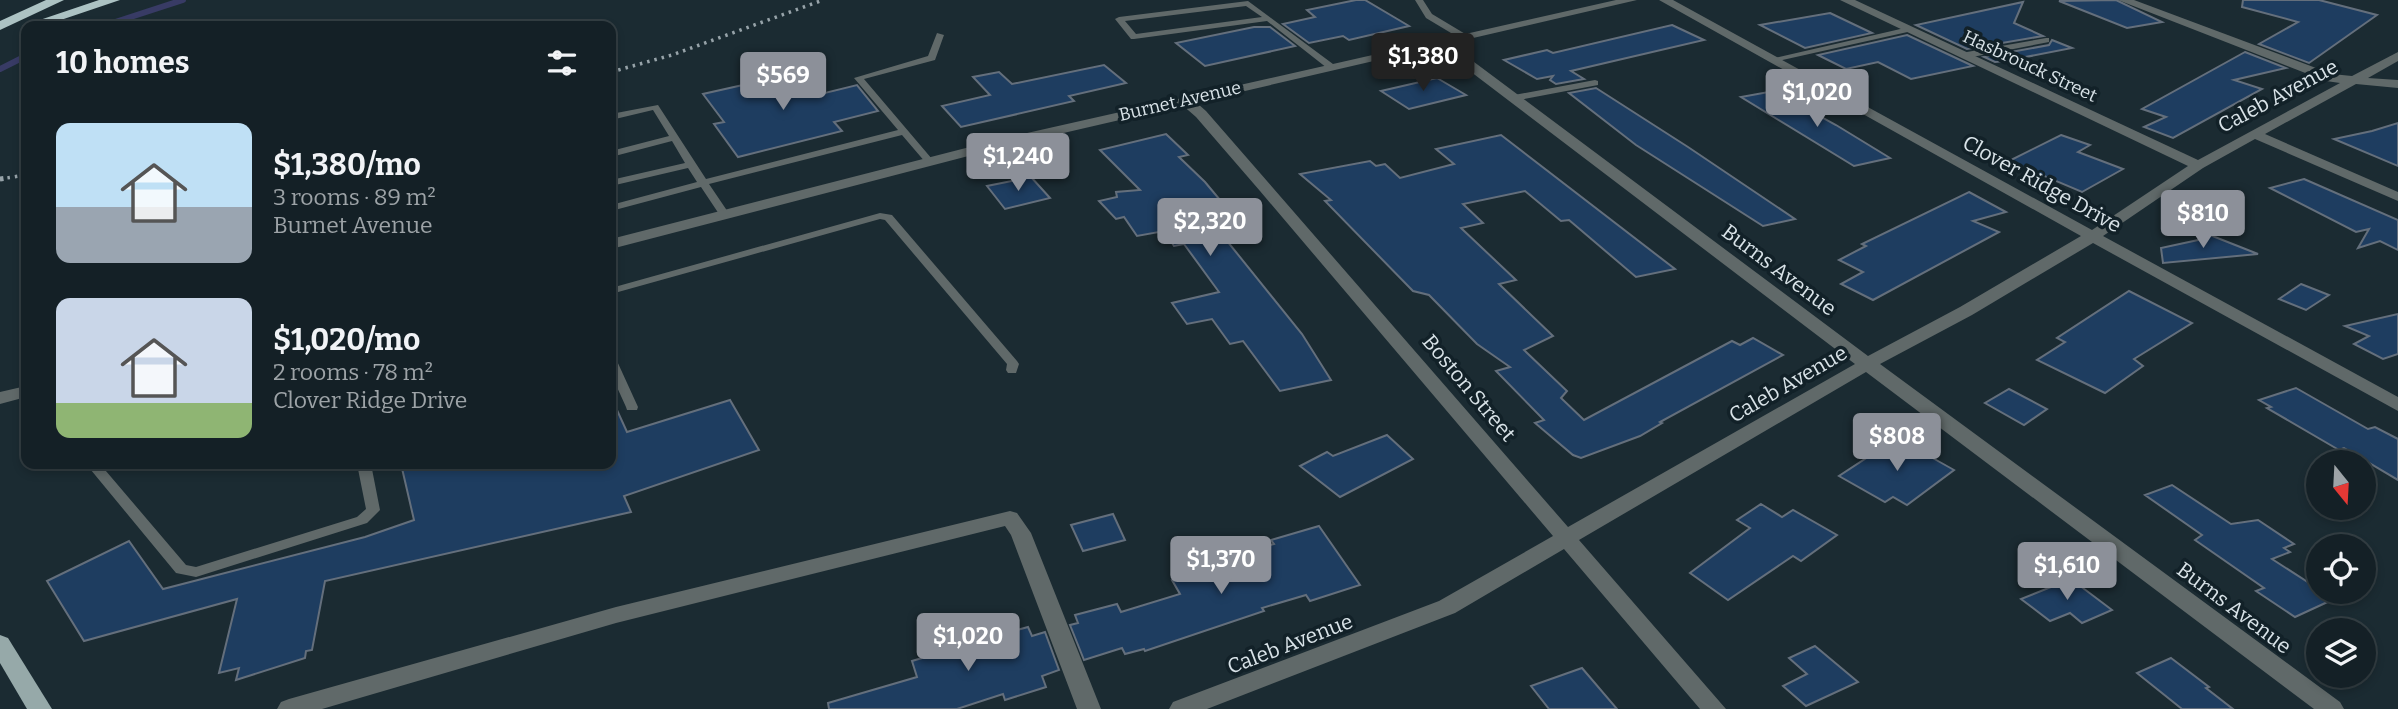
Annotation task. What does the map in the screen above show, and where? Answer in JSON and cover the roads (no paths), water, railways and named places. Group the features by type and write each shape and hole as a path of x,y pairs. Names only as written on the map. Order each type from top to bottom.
{"highway":[{"path":"0,26 57,0"},
{"path":"47,21 113,0"},
{"path":"0,35 21,29"}],"main road":[{"path":"0,644 40,709"}],"street":[{"name":"Burnet Avenue","path":"616,243 929,162 1185,100 1631,0"},
{"name":"Clover Ridge Drive","path":"1665,0 2398,405"},
{"name":"Hasbrouck Street","path":"1846,0 2199,165"},
{"path":"2124,0 2330,78 2398,84"},
{"name":"Burns Avenue","path":"1436,44 1514,98 2332,709"},
{"name":"Caleb Avenue","path":"1181,709 1447,607 1867,364 1966,312 2093,236 2199,165 2398,56"},
{"name":"Boston Street","path":"1185,100 1201,114 1382,319 1566,540 1714,709"},
{"path":"2256,135 2398,197"},
{"path":"0,398 21,392"},
{"path":"289,709 616,615 1010,518 1021,533 1089,709"}],"lane":[{"path":"1419,0 1429,16 1464,37"},
{"path":"1266,19 1134,37 1119,19 1248,3 1330,66"},
{"path":"1774,59 1909,29"},
{"path":"929,162 858,78 932,58 940,35"},
{"path":"1967,55 2046,40"},
{"path":"1514,98 1595,83"},
{"path":"616,116 655,107 725,215"},
{"path":"616,207 902,132"},
{"path":"616,152 674,138"},
{"path":"616,182 692,164"},
{"path":"616,290 888,216 1013,364 1012,370"},
{"path":"616,372 632,407"},
{"path":"97,469 180,569 196,572 362,520 373,510 365,469"}],"waterway":[{"path":"118,21 183,0"},
{"path":"0,69 21,58"}],"railway":[{"path":"616,71 672,55 823,0"},
{"path":"7,178 0,179 21,176"}]}
